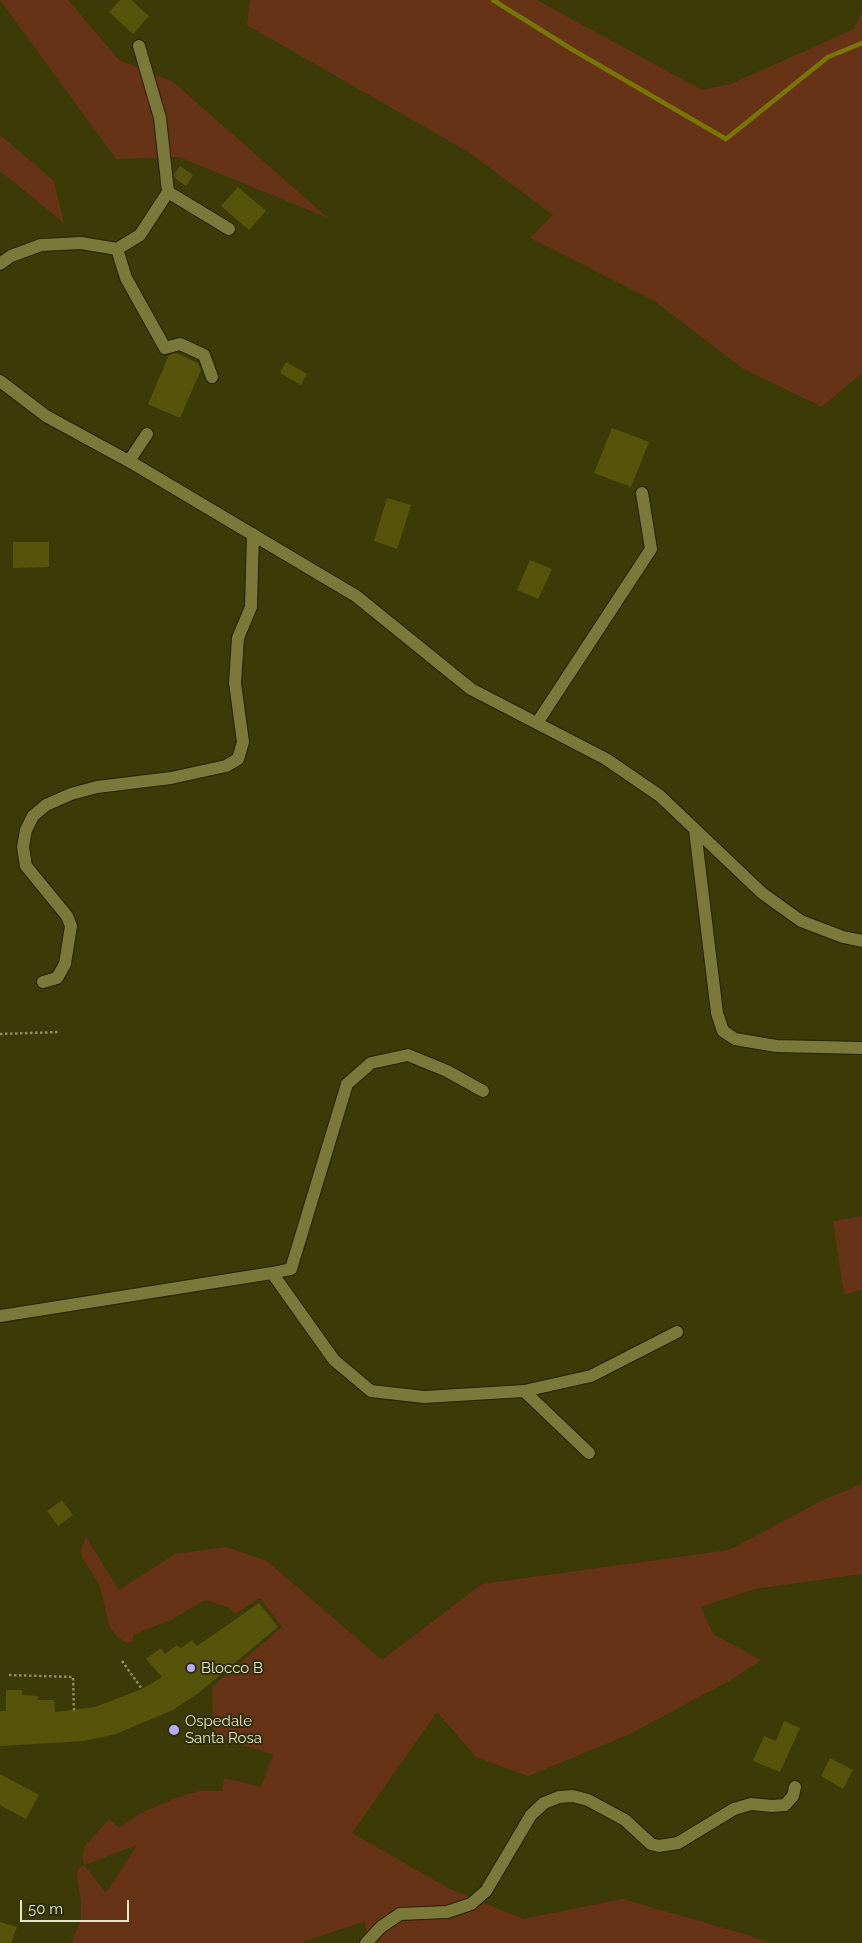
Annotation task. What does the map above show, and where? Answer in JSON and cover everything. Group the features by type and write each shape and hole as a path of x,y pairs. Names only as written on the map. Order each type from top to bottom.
{"street":[{"path":"0,264 11,256 41,245 81,243 117,250 140,235 168,192 160,118 139,46"},
{"path":"168,192 229,229"},
{"path":"117,250 126,278 165,348 180,344 204,355 212,377"},
{"path":"0,381 46,416 129,462 356,596 471,689 606,758 660,796 762,892 801,921 843,937 862,941"},
{"path":"129,462 147,434"},
{"path":"537,723 651,549 642,493"},
{"path":"43,982 57,978 65,964 71,926 67,916 26,866 23,847 26,830 32,816 46,805 71,794 97,787 171,778 226,766 238,759 242,742 235,683 236,656 238,638 251,607 253,534"},
{"path":"695,830 717,1013 723,1031 735,1039 776,1046 862,1048"},
{"path":"0,1316 291,1269 347,1084 371,1062 408,1055 447,1071 483,1091"},
{"path":"272,1273 334,1360 371,1391 424,1397 524,1391 591,1376 677,1332"},
{"path":"524,1391 589,1453"},
{"path":"366,1943 381,1927 400,1914 447,1912 471,1904 486,1891 531,1815 544,1804 559,1798 573,1796 588,1800 625,1820 650,1844 659,1846 678,1843 734,1809 750,1804 772,1806 786,1804 793,1796 795,1787"}],"path":[{"path":"0,1034 60,1032"},
{"path":"122,1661 142,1689"},
{"path":"9,1675 73,1677 74,1711"}],"shaded area":[{"path":"0,0 68,0 119,60 172,81 328,218 179,157 116,159"},
{"path":"250,0 537,0 702,90 731,84 854,29 862,12 862,373 822,407 742,368 653,300 530,238 553,215 470,153 247,25"},
{"path":"0,135 54,181 64,223 0,171"},
{"path":"862,1216 862,1289 844,1295 833,1221"},
{"path":"862,1484 862,1574 755,1589 701,1607 713,1634 761,1660 731,1680 628,1735 528,1776 476,1757 437,1712 352,1833 450,1889 523,1919 623,1899 748,1935 769,1943 367,1943 365,1921 300,1943 71,1943 81,1920 81,1900 77,1878 78,1869 84,1865 82,1856 85,1846 109,1819 119,1828 139,1814 178,1797 200,1791 222,1791 224,1778 261,1787 273,1754 213,1737 212,1687 282,1627 260,1598 235,1614 230,1608 205,1600 173,1619 133,1635 134,1642 127,1643 117,1637 109,1625 100,1586 82,1557 81,1550 86,1537 119,1590 175,1554 226,1547 267,1561 382,1660 482,1584 729,1550 821,1501","holes":["137,1845 106,1893 84,1865"]}],"building":[{"path":"120,0 131,0 149,16 133,34 109,12"},
{"path":"180,166 193,175 186,186 175,178 174,174"},
{"path":"238,187 266,211 249,230 221,206"},
{"path":"176,353 198,363 201,370 180,418 148,404 169,355"},
{"path":"286,362 307,374 301,385 280,373"},
{"path":"612,428 649,442 631,487 594,473"},
{"path":"387,498 411,505 397,549 374,541"},
{"path":"13,542 49,542 49,567 13,568"},
{"path":"530,560 552,569 538,599 517,590"},
{"path":"62,1500 73,1515 58,1526 47,1511"},
{"name":"Blocco B","path":"259,1603 278,1627 197,1694 173,1710 116,1734 84,1741 0,1746 0,1711 6,1711 6,1690 22,1690 22,1695 38,1696 38,1700 54,1700 55,1712 95,1707 142,1689 162,1677 146,1659 161,1648 165,1654 177,1645 181,1648 192,1640 197,1646"},
{"path":"784,1721 800,1728 780,1772 753,1761 764,1736 776,1741"},
{"path":"830,1758 853,1770 843,1789 821,1776"},
{"path":"0,1774 39,1795 26,1819 0,1805"},
{"path":"0,1922 17,1927 11,1943 0,1943"}],"waterway":[{"path":"493,0 573,50 726,139 828,57 862,43"}],"place":[{"name":"Blocco B","path":"191,1668"},
{"name":"Ospedale Santa Rosa","path":"174,1730"}]}
